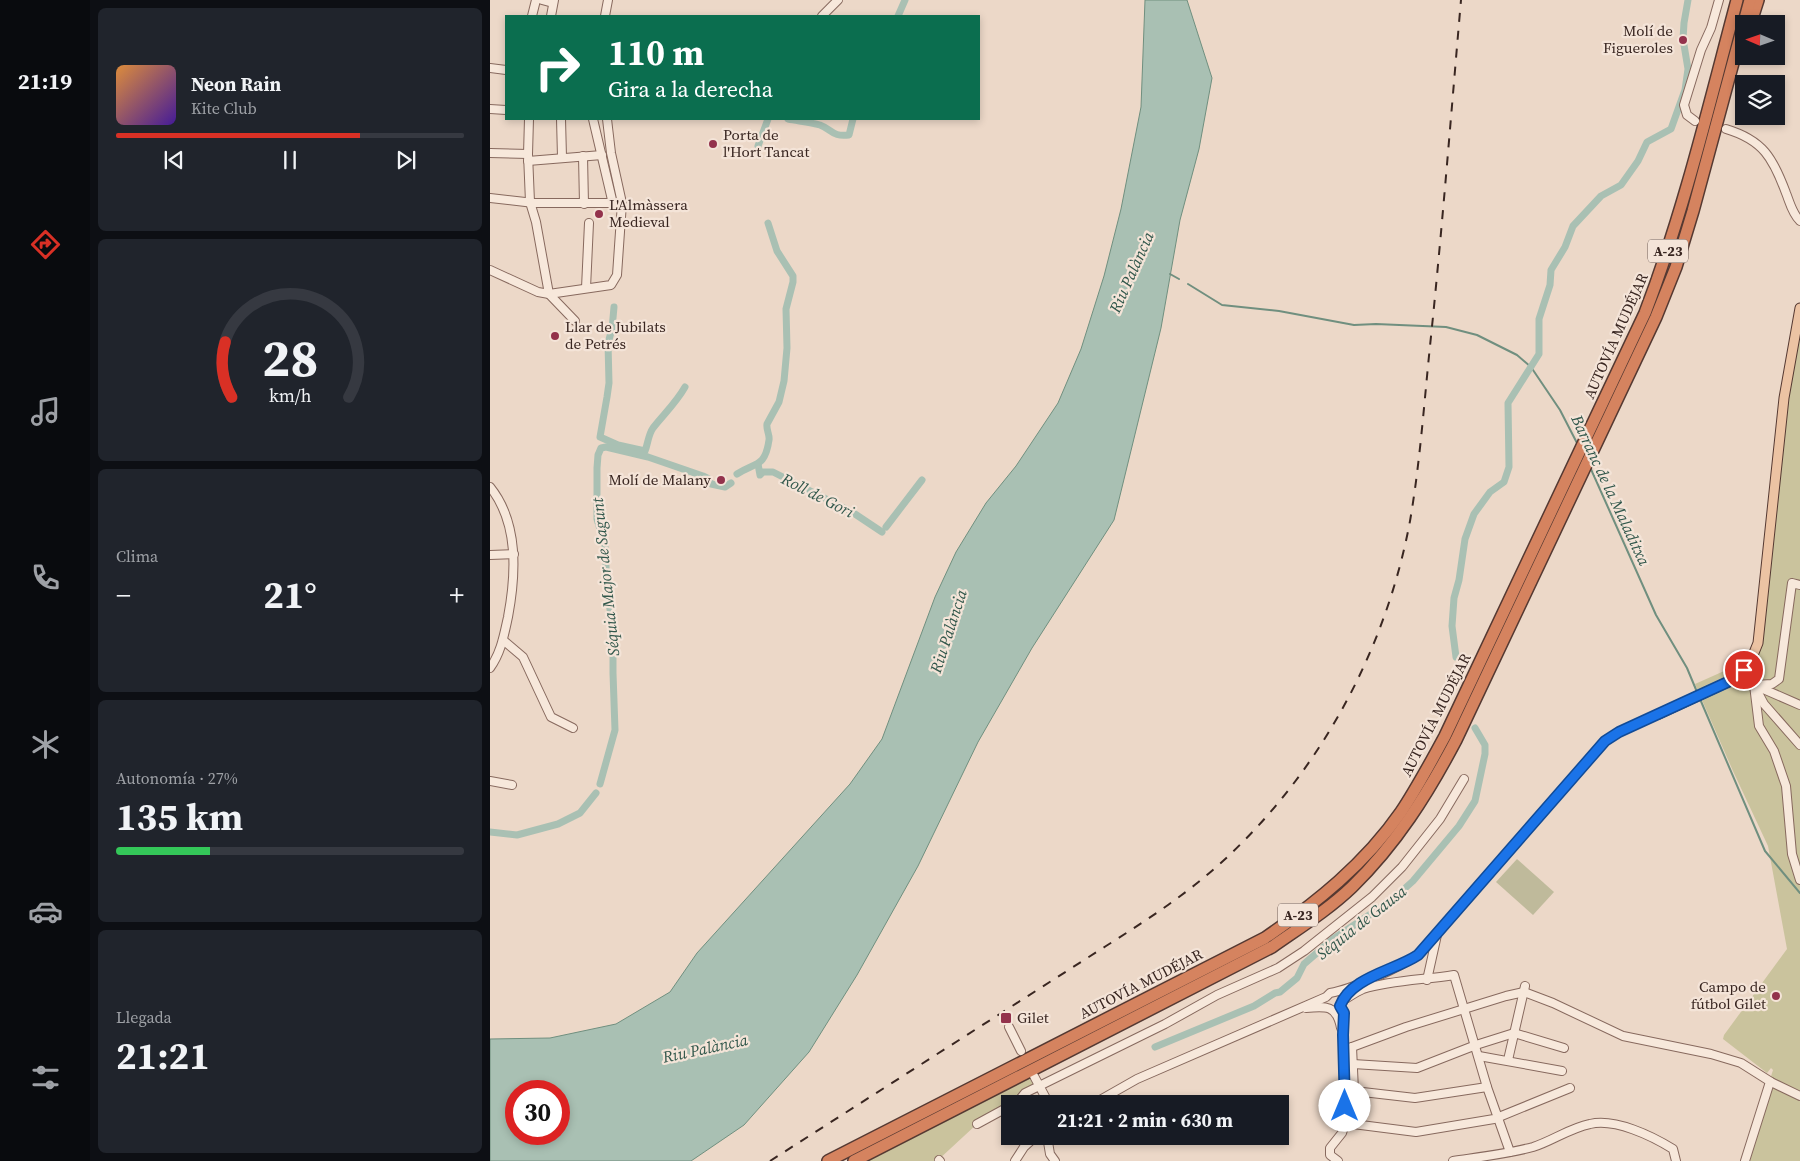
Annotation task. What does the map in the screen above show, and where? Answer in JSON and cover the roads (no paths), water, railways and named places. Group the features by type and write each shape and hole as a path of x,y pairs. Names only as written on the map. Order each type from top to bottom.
{"highway":[{"name":"AUTOVÍA MUDÉJAR","path":"828,1161 1265,938 1305,910 1340,881 1373,847 1400,814 1422,779 1445,736 1645,312 1665,261 1681,208 1737,0"},
{"name":"AUTOVÍA MUDÉJAR","path":"854,1161 1272,947 1313,919 1351,888 1383,854 1408,823 1434,784 1456,740 1656,317 1676,267 1694,211 1750,0"},
{"path":"1753,15 1758,0"},
{"path":"1723,101 1736,65"}],"main road":[{"path":"1659,714 1730,681 1749,665 1758,643 1784,398 1800,308"}],"street":[{"path":"532,15 536,0"},
{"path":"542,0 553,2 551,15"},
{"path":"605,15 608,0"},
{"path":"823,15 838,0"},
{"path":"1695,121 1687,115 1684,106 1701,50 1711,28 1720,0"},
{"path":"490,68 505,70"},
{"path":"490,109 505,110"},
{"path":"529,120 530,202 549,294 575,321"},
{"path":"561,120 562,157"},
{"path":"593,120 612,204"},
{"path":"490,270 538,292 549,294 611,285 617,275 622,203 611,153 607,120"},
{"path":"1726,129 1742,134 1758,143 1769,157 1782,181 1793,212 1800,221"},
{"path":"490,153 528,157 602,155"},
{"path":"583,156 584,204"},
{"path":"490,198 530,202 622,203"},
{"path":"586,288 589,223"},
{"path":"490,487 500,500 511,531 514,554 512,593 503,640 490,668"},
{"path":"490,555 514,554"},
{"path":"1754,686 1772,684 1779,679 1792,583 1800,585"},
{"path":"503,640 523,657 551,717 573,728"},
{"path":"1744,670 1764,704 1800,745"},
{"path":"1754,686 1800,705"},
{"path":"1754,686 1759,726 1774,751 1786,786 1792,854 1800,880"},
{"path":"1109,1095 1137,1079 1326,997 1330,993 1363,982 1407,963 1418,955 1437,934 1605,741 1619,732 1659,714"},
{"path":"1024,1095 1165,1024 1217,995 1278,968 1304,950 1372,897 1402,867 1440,818 1464,779"},
{"path":"490,782 512,785"},
{"path":"1427,980 1437,934"},
{"path":"1297,1009 1337,1004 1362,990 1388,984 1454,975 1476,1044 1487,1087 1510,1152"},
{"path":"1337,1004 1363,982"},
{"path":"1508,1060 1524,989"},
{"path":"1343,1054 1352,1047 1406,1027 1524,989 1623,1036 1711,1054 1742,1063 1771,1082 1800,1096"},
{"path":"1335,992 1340,995 1337,1004 1343,1035 1345,1124 1342,1133 1330,1148 1330,1155 1338,1161"},
{"path":"1326,997 1337,1004"},
{"path":"1009,1027 1022,1052"},
{"path":"1353,1064 1417,1068 1476,1044 1514,1033 1564,1048"},
{"path":"1352,1047 1353,1124 1416,1132 1498,1117 1570,1088"},
{"path":"1479,1056 1562,1071"},
{"path":"1034,1076 1044,1095"},
{"path":"1745,1161 1768,1085 1771,1082"},
{"path":"1354,1091 1415,1098 1487,1087"},
{"path":"977,1124 1001,1111"},
{"path":"1454,1161 1535,1146 1591,1123 1616,1125 1655,1138 1673,1149 1676,1161"},
{"path":"1015,1161 1026,1145"},
{"path":"1048,1145 1050,1154 1055,1161"}],"water":[{"name":"Riu Palància","path":"1145,0 1187,0 1212,78 1199,149 1180,220 1161,328 1114,520 1032,648 978,742 918,866 857,975 809,1052 744,1125 691,1161 490,1161 490,1039 550,1038 616,1024 670,992 697,953 850,784 882,739 935,597 956,552 986,503 1016,466 1058,403 1081,349 1104,276 1121,209 1141,107"}],"waterway":[{"name":"Séquia Major de Sagunt","path":"898,15 905,0"},
{"name":"Séquia de Gausa","path":"1456,657 1452,626 1454,598 1459,580 1465,539 1474,514 1490,492 1504,482 1509,467 1508,403 1539,354 1539,319 1550,285 1551,270 1565,247 1573,226 1601,196 1621,185 1638,161 1647,142 1671,129 1685,90 1688,69 1683,39 1688,0"},
{"name":"Séquia Major de Sagunt","path":"758,146 768,120"},
{"name":"Séquia Major de Sagunt","path":"795,120 820,125 836,134 843,135 849,135 853,120"},
{"name":"Séquia Major de Sagunt","path":"737,474 758,463 765,455 769,438 767,424 779,402 784,381 787,348 786,309 793,276 777,251 768,223"},
{"name":"Barranc de la Maladitxa","path":"1170,274 1179,279"},
{"name":"Barranc de la Maladitxa","path":"1188,284 1222,305 1279,311 1354,325 1446,327 1477,335 1517,355 1531,367 1560,410 1578,445"},
{"path":"614,307 612,329 608,343 609,383 600,437 618,445 645,451 653,428 674,404 685,387"},
{"name":"Séquia Major de Sagunt","path":"600,784 615,730 613,630 607,588 605,546 597,519 597,468 598,455 601,448 606,447 648,457 703,476 709,479 711,484 725,487 731,483"},
{"name":"Roll de Gori","path":"758,464 760,475 763,472 773,472 852,512 882,532"},
{"name":"Barranc de la Maladitxa","path":"1590,467 1656,615 1687,668 1697,692"},
{"name":"Roll de Gori","path":"886,527 922,480"},
{"name":"Barranc de la Maladitxa","path":"1700,699 1765,851 1800,893"},
{"name":"Séquia de Gausa","path":"1155,1047 1254,1006 1280,992 1297,978 1304,964 1333,939 1392,900 1413,881 1459,826 1475,801 1485,754 1485,745 1475,728"},
{"name":"Séquia Major de Sagunt","path":"490,832 517,835 558,824 580,813 596,793"}],"railway":[{"path":"770,1161 1137,926 1195,885 1223,861 1258,826 1290,788 1344,706 1366,662 1384,616 1399,569 1410,521 1419,455 1434,303 1461,0"}],"place":[{"name":"Molí de Figueroles","path":"1683,40"},
{"name":"Porta de l'Hort Tancat","path":"713,144"},
{"name":"L'Almàssera Medieval","path":"599,214"},
{"name":"Llar de Jubilats de Petrés","path":"555,336"},
{"name":"Molí de Malany","path":"721,480"},
{"name":"Campo de fútbol Gilet","path":"1776,996"},
{"name":"Gilet","path":"1006,1018"}]}
